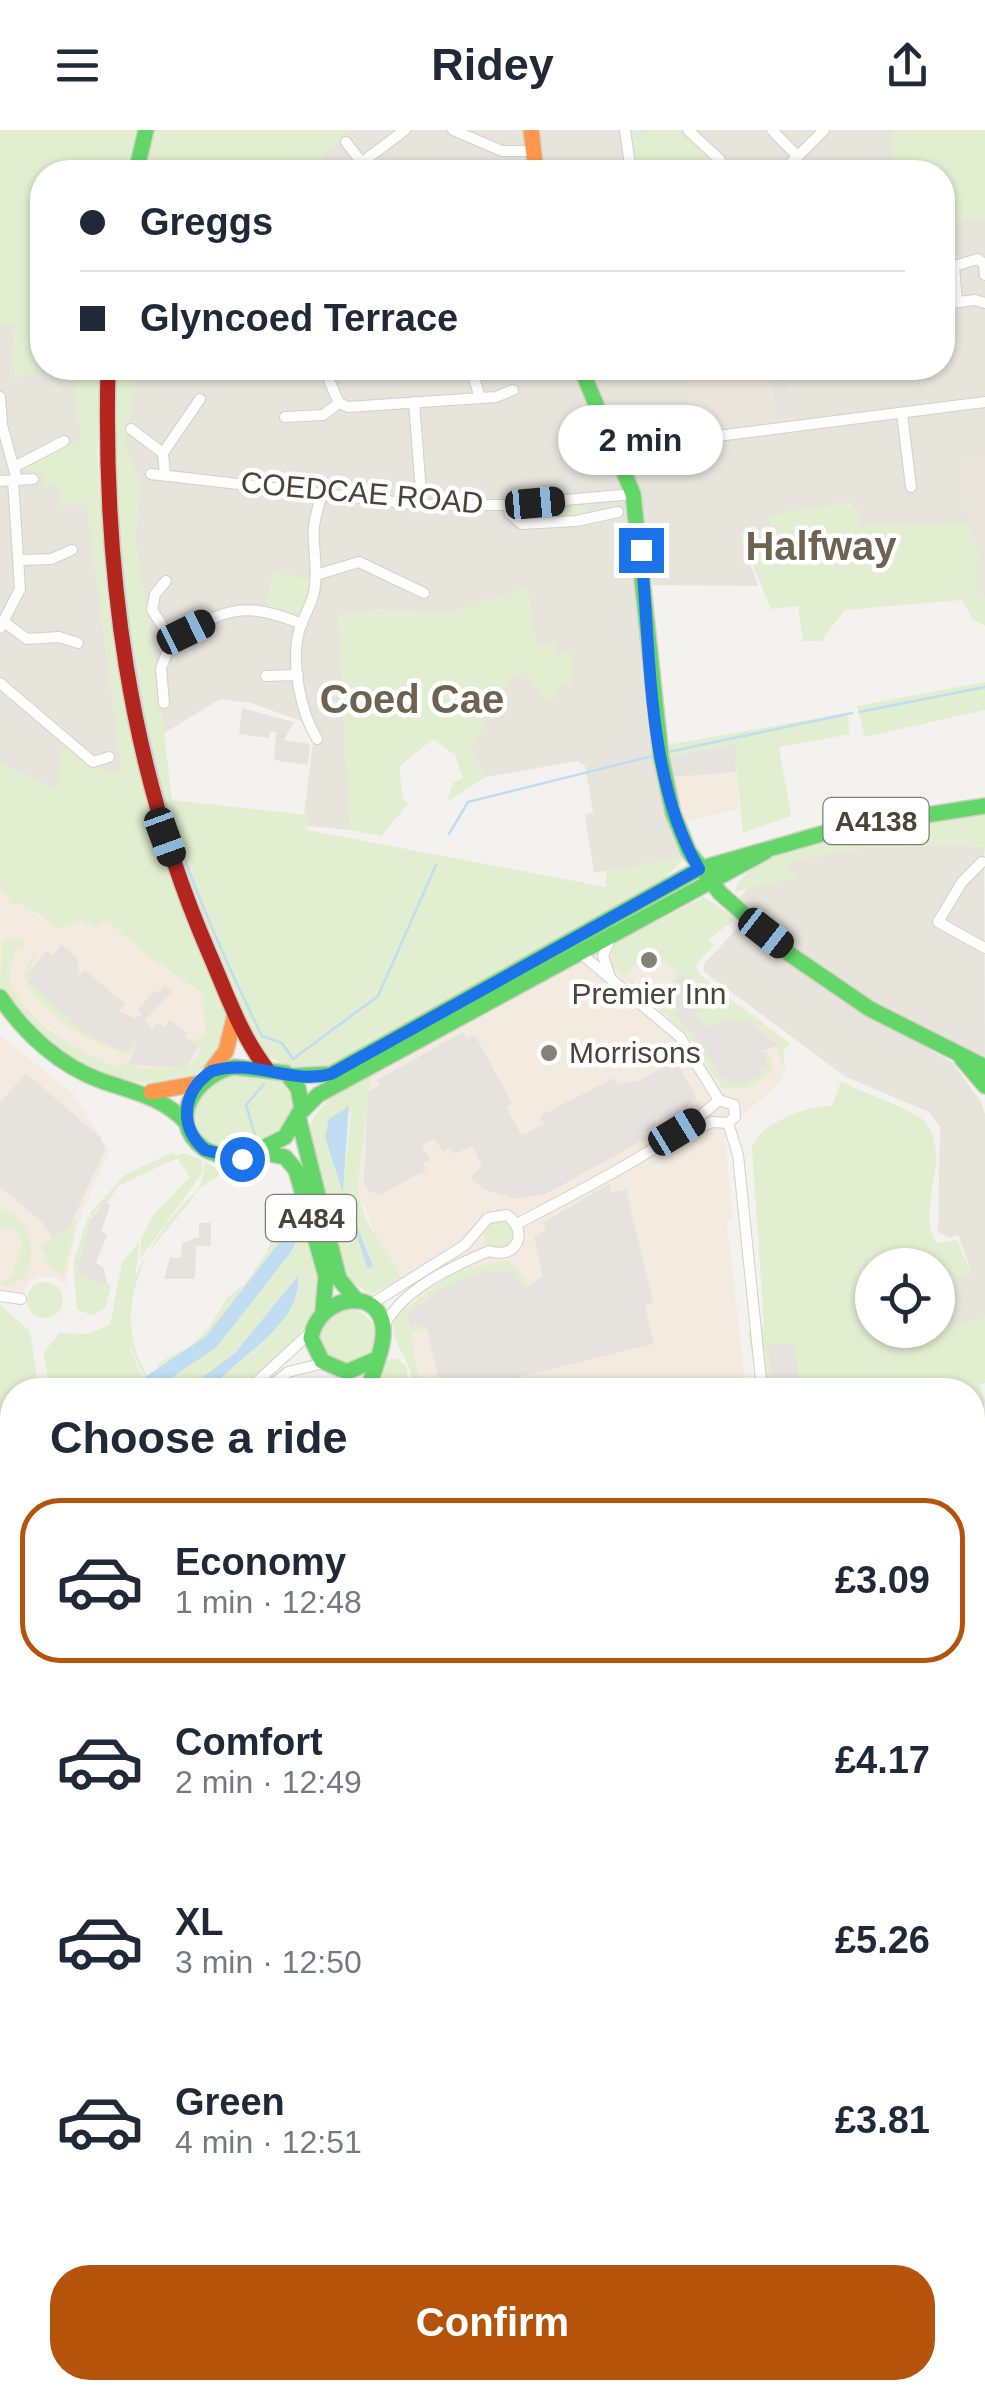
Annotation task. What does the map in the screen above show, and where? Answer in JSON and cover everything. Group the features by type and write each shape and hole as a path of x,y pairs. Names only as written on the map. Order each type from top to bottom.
{"main road":[{"path":"139,160 146,130"},
{"path":"531,130 534,160"},
{"path":"108,380 108,531 113,601 128,689 165,837 235,1014 266,1068"},
{"path":"587,380 632,494 665,784 684,843 699,869 820,974 962,1058 985,1067"},
{"name":"A4138","path":"291,1076 331,1074 699,869 842,828 985,806"},
{"name":"A4138","path":"300,1116 318,1095 578,951 755,862 770,848"},
{"path":"0,997 30,1033 66,1063 116,1086 147,1092 166,1101 186,1122 194,1139 213,1153 242,1159 289,1134 300,1116 300,1091 291,1076 266,1068 212,1071"},
{"path":"186,1122 187,1100 226,1051 235,1014"},
{"path":"962,1058 985,1086"},
{"path":"147,1092 196,1084"},
{"name":"A484","path":"300,1116 339,1279 362,1304"},
{"name":"A484","path":"259,1152 285,1158 296,1170 326,1276 324,1310"},
{"path":"338,1378 312,1342 312,1330 324,1310 342,1301 362,1304 384,1327 371,1378"},
{"path":"329,1367 357,1372 377,1359"}],"street":[{"path":"373,160 404,130"},
{"path":"453,130 502,150 533,151"},
{"path":"624,130 629,160"},
{"path":"688,130 720,160"},
{"path":"772,130 798,157"},
{"path":"795,160 824,130"},
{"path":"346,142 359,160"},
{"path":"955,266 978,259 984,264 985,275"},
{"path":"955,278 957,302 985,303"},
{"path":"329,380 339,403 348,408 480,398 513,390"},
{"path":"474,380 480,398"},
{"path":"0,397 2,425 16,466"},
{"path":"165,475 163,453 200,399"},
{"path":"414,402 422,505"},
{"path":"616,449 985,402"},
{"path":"292,413 323,415 339,403"},
{"path":"902,413 911,487"},
{"path":"131,429 163,453"},
{"path":"64,441 16,466 10,480 21,560 20,589 2,625 27,640 59,636 78,643"},
{"name":"COEDCAE ROAD","path":"151,474 422,505 508,505 632,494"},
{"path":"10,480 33,479"},
{"path":"317,739 298,675 302,624 315,592 310,540 322,493"},
{"path":"508,505 510,514 522,524 618,512"},
{"path":"21,560 51,559 72,550"},
{"path":"316,575 359,562 424,593"},
{"path":"158,584 152,602 154,617 172,640"},
{"path":"164,704 161,668 172,640 237,608 258,608 302,624"},
{"path":"266,676 298,675"},
{"path":"0,683 93,762 109,758"},
{"path":"162,687 177,686"},
{"path":"982,862 962,882 938,922 985,948"},
{"path":"580,932 578,951 680,1037 718,1100 719,1119 738,1155 761,1378"},
{"path":"611,978 603,956 614,932"},
{"path":"517,1224 670,1140 719,1119 734,1118 734,1106 718,1100"},
{"path":"362,1304 465,1245 488,1218 500,1214 517,1224 520,1237 514,1249 502,1254 489,1251 481,1241 481,1228"},
{"path":"384,1327 404,1300 441,1274 489,1251"},
{"path":"0,1296 21,1299"},
{"path":"261,1378 312,1330"},
{"path":"281,1378 288,1372 329,1367"}],"shaded area":[{"path":"352,130 526,130 530,160 324,160 321,155"},
{"path":"536,130 985,130 985,456 961,460 970,523 860,526 850,502 768,516 773,527 740,534 758,586 651,585 642,506 593,380 955,380 955,160 540,160"},
{"path":"0,324 16,324 10,378 30,373 30,380 74,380 82,440 31,462 87,504 122,769 110,773 93,764 58,791 0,764"},
{"path":"136,380 582,380 625,485 653,724 686,857 594,873 585,815 593,812 585,766 577,761 486,777 470,750 492,708 484,600 455,612 372,609 338,616 350,830 307,826 304,814 313,742 301,721 251,703 220,699 163,734 135,540 140,481 124,448"},
{"path":"686,380 795,380 797,419 692,431"},
{"path":"792,380 788,392 794,392 796,415 776,416 771,383"},
{"path":"985,456 985,600 976,591 975,542 971,539 961,459"},
{"path":"242,708 294,722 284,740 310,744 308,765 274,760 276,732 270,732 269,738 239,734"},
{"path":"735,744 739,809 683,822 669,757"},
{"path":"735,744 736,772 672,777 669,757"},
{"path":"984,847 985,1062 905,1022 812,961 738,899 749,887 796,876 784,863 859,848"},
{"path":"0,890 13,905 23,903 41,919 107,920 141,951 199,992 215,982 213,1060 147,1084 109,1077 0,987"},
{"path":"705,898 736,919 708,939 714,945 697,963 698,973 791,1044 783,1051 785,1069 778,1085 724,1131 733,1220 727,1222 745,1378 418,1378 411,1333 420,1330 406,1314 421,1304 378,1241 357,1190 371,1077 572,963"},
{"path":"741,924 840,997 953,1063 985,1114 985,1318 955,1327 955,1279 972,1274 958,1235 949,1238 938,1232 940,1127 929,1112 846,1077 704,972 704,964"},
{"path":"61,944 77,958 79,975 85,970 125,1004 120,1011 134,1018 142,1015 138,1010 155,990 159,993 165,986 172,992 145,1020 152,1030 157,1023 165,1027 169,1020 187,1032 185,1037 198,1046 186,1068 128,1065 141,1033 126,1052 108,1045 90,1036 28,982 32,978 28,974 47,951 53,955"},
{"path":"682,973 707,990 703,995 708,999 696,1014 706,1026 721,1024 722,1019 750,1022 780,1045 758,1052 765,1054 768,1069 760,1071 761,1077 731,1084 728,1078 723,1080 696,1036 674,1014 678,1009 667,992"},
{"path":"463,1032 467,1038 475,1035 512,1103 506,1108 522,1136 544,1124 540,1116 614,1078 619,1084 639,1081 667,1065 679,1065 696,1097 688,1105 691,1111 670,1122 666,1117 655,1116 656,1126 642,1134 645,1139 546,1194 518,1199 483,1189 471,1177 482,1166 472,1146 455,1154 450,1148 443,1152 434,1138 422,1145 430,1160 423,1163 426,1170 378,1196 375,1191 370,1194 364,1182 368,1092 380,1085 377,1080"},
{"path":"0,1036 73,1093 109,1151 77,1225 65,1285 53,1277 37,1277 27,1284 21,1299 0,1296"},
{"path":"26,1073 100,1137 105,1150 70,1225 53,1237 40,1220 0,1187 0,1103"},
{"path":"609,1184 611,1193 626,1189 653,1302 645,1305 654,1344 514,1378 438,1378 427,1329 416,1325 411,1328 406,1314 446,1286 484,1271 509,1272 526,1289 543,1276 534,1237 546,1229 543,1223"},
{"path":"106,1202 110,1205 101,1232 107,1235 96,1263 103,1267 108,1286 76,1275 91,1219"},
{"path":"199,1223 211,1223 211,1246 196,1246 195,1279 164,1279 170,1257 181,1258 182,1243 199,1237"},
{"path":"794,1343 799,1378 771,1378 767,1346"}],"green space":[{"path":"0,130 139,130 132,160 30,160 30,373 10,379 16,325 0,324"},
{"path":"151,130 352,130 321,155 324,160 144,160"},
{"path":"630,130 638,130 640,136 651,130 680,130 712,160 634,160"},
{"path":"893,130 985,130 985,219 955,220 955,160 894,160"},
{"path":"74,380 100,380 97,453 107,597 118,672 227,1010 222,1044 208,1066 185,1079 158,1083 97,1071 69,1057 32,1029 0,987 2,944 10,939 23,941 23,950 16,948 10,971 16,993 39,1021 72,1045 118,1068 121,1062 141,1069 186,1068 203,1050 192,1043 206,1032 203,994 141,951 107,920 97,929 81,920 59,928 23,904 13,905 0,890 0,764 57,791 62,739 109,773 122,769 87,505 60,506 57,486 44,486 42,471 28,472 23,465 82,440"},
{"path":"113,380 136,380 125,448 140,481 135,540 155,658 172,800 307,815 307,830 606,887 606,871 686,857 666,877 338,1064 302,1072 262,1054 243,1019 190,887 146,742 120,594 111,443"},
{"path":"850,501 850,507 858,508 861,526 970,523 971,539 979,547 977,591 985,600 985,626 973,620 962,600 845,610 821,641 803,641 798,606 771,609 740,534 772,528 768,515"},
{"path":"587,506 586,513 561,518 534,520 518,515 524,507"},
{"path":"273,572 311,579 310,593 299,612 290,614 267,605"},
{"path":"527,586 537,646 550,645 554,639 557,654 573,653 571,685 557,685 557,696 548,702 523,672 512,679 470,750 486,777 447,802 453,783 463,778 455,755 433,739 399,767 403,798 408,804 381,836 350,830 338,616 372,609 455,612 485,597 495,599"},
{"path":"985,682 985,710 865,737 857,706"},
{"path":"847,713 850,734 779,747 791,816 743,833 734,744 669,757 667,745"},
{"path":"985,810 985,857 984,847 971,846 859,848 786,863 796,876 793,878 735,892 746,874 805,845 888,825"},
{"path":"704,897 736,919 708,939 714,945 697,963 696,970 714,989 791,1044 783,1051 785,1069 777,1049 780,1044 754,1024 723,1019 721,1024 706,1026 696,1014 707,998 683,974 668,992 673,997 660,993 674,981 676,972 646,949 626,976 670,1010 677,1008 731,1084 761,1076 760,1071 767,1069 758,1052 767,1051 772,1063 770,1074 744,1089 722,1087 689,1036 610,964 613,944"},
{"path":"32,956 35,958 28,974 90,1036 126,1052 142,1033 131,1055 84,1036 38,1000 24,974"},
{"path":"272,1074 292,1088 296,1111 281,1129 251,1145 216,1148 196,1129 194,1101 218,1075"},
{"path":"371,1077 357,1190 366,1220 403,1279 371,1294 347,1280 308,1131 325,1104","holes":["351,1110 343,1191 325,1137"]},
{"path":"841,1081 925,1122 936,1151 931,1229 937,1243 957,1240 972,1274 955,1279 955,1248 855,1248 855,1348 955,1348 955,1327 985,1318 985,1378 756,1378 748,1332 764,1325 752,1147 764,1130 786,1117 832,1106"},
{"path":"174,1152 175,1156 184,1153 202,1160 203,1172 140,1259 141,1238 154,1214 190,1177 177,1158 118,1186 101,1212 98,1208 93,1217 89,1214 126,1174"},
{"path":"204,1162 223,1171 217,1177 195,1193"},
{"path":"195,1193 188,1204 146,1258 170,1220"},
{"path":"299,1202 318,1260 321,1283 308,1322 254,1378 221,1378 282,1320 292,1306 298,1277 235,1353 202,1378 164,1378 157,1364 192,1345 208,1329 228,1297 244,1285 265,1255 279,1220"},
{"path":"0,1210 19,1220 31,1245 26,1276 12,1285 0,1284 13,1275 22,1241 15,1230 0,1226"},
{"path":"88,1216 91,1219 76,1275 107,1286 111,1283 106,1307 93,1316 77,1309 73,1264"},
{"path":"499,1219 510,1223 514,1234 510,1245 499,1249 488,1245 484,1234 488,1223"},
{"path":"77,1220 63,1276 50,1267 41,1245"},
{"path":"139,1242 128,1327 144,1378 48,1378 43,1354 59,1333 87,1334 110,1325 122,1263"},
{"path":"146,1258 138,1277 131,1319 135,1346 148,1378 131,1345 127,1309 135,1277"},
{"path":"508,1260 531,1286 525,1290 509,1272 482,1272 455,1283 407,1315 427,1329 411,1333 418,1378 413,1378 394,1334 395,1316 455,1272"},
{"path":"45,1282 57,1288 63,1300 57,1312 45,1318 33,1312 27,1300 33,1288"},
{"path":"0,1305 30,1331 37,1378 0,1378"},
{"path":"347,1309 368,1317 376,1338 368,1359 347,1367 326,1359 318,1338 326,1317"},
{"path":"396,1358 407,1367 407,1378 379,1378 387,1360"}],"water":[{"path":"349,1106 343,1192 373,1266 369,1268 367,1267 325,1137 329,1119"},
{"path":"298,1276 292,1306 272,1333 221,1378 202,1378 235,1353"}],"waterway":[{"path":"115,396 116,380"},
{"path":"114,464 132,650 161,788 204,910 262,1036 282,1043 293,1059 378,996 436,865"},
{"path":"859,712 985,687"},
{"path":"668,752 852,713"},
{"path":"449,834 468,802 653,756"},
{"path":"256,1139 246,1105 264,1084"},
{"path":"157,1378 211,1342 283,1250 291,1236 290,1218"}],"traffic: fast":[{"path":"139,160 146,130"},
{"path":"586,380 633,494 661,757 673,813 689,852 720,893 788,953 870,1009 985,1067"},
{"path":"291,1076 331,1074 699,869 842,828 985,806"},
{"path":"302,1111 318,1095 765,852"},
{"path":"0,997 32,1036 58,1058 87,1075 157,1101 186,1122"},
{"path":"962,1059 985,1086"},
{"path":"234,1067 286,1073 298,1088 302,1108 285,1137 241,1159 203,1148 187,1124 187,1111 198,1088 209,1078 234,1067"},
{"path":"299,1120 339,1279 357,1301"},
{"path":"259,1152 285,1157 296,1170 326,1276 323,1310"},
{"path":"372,1378 382,1343 383,1327 371,1305 360,1301 336,1305 316,1324 311,1338 322,1361 347,1372 377,1359"}],"traffic: slow":[{"path":"531,130 535,160"},
{"path":"211,1071 226,1051 235,1014"},
{"path":"151,1092 196,1084"}],"traffic: jam":[{"path":"108,380 110,518 116,593 140,739 181,882 234,1012 266,1068"}],"place":[{"name":"Premier Inn","path":"649,960"},
{"name":"Morrisons","path":"549,1053"}],"district":[{"name":"Halfway","path":"821,546"},
{"name":"Coed Cae","path":"412,699"}],"route":[{"path":"242,1159 205,1150 186,1122 187,1100 204,1076 234,1067 266,1068 305,1078 331,1074 604,918 699,869 684,843 668,798 660,757 641,550"}]}
